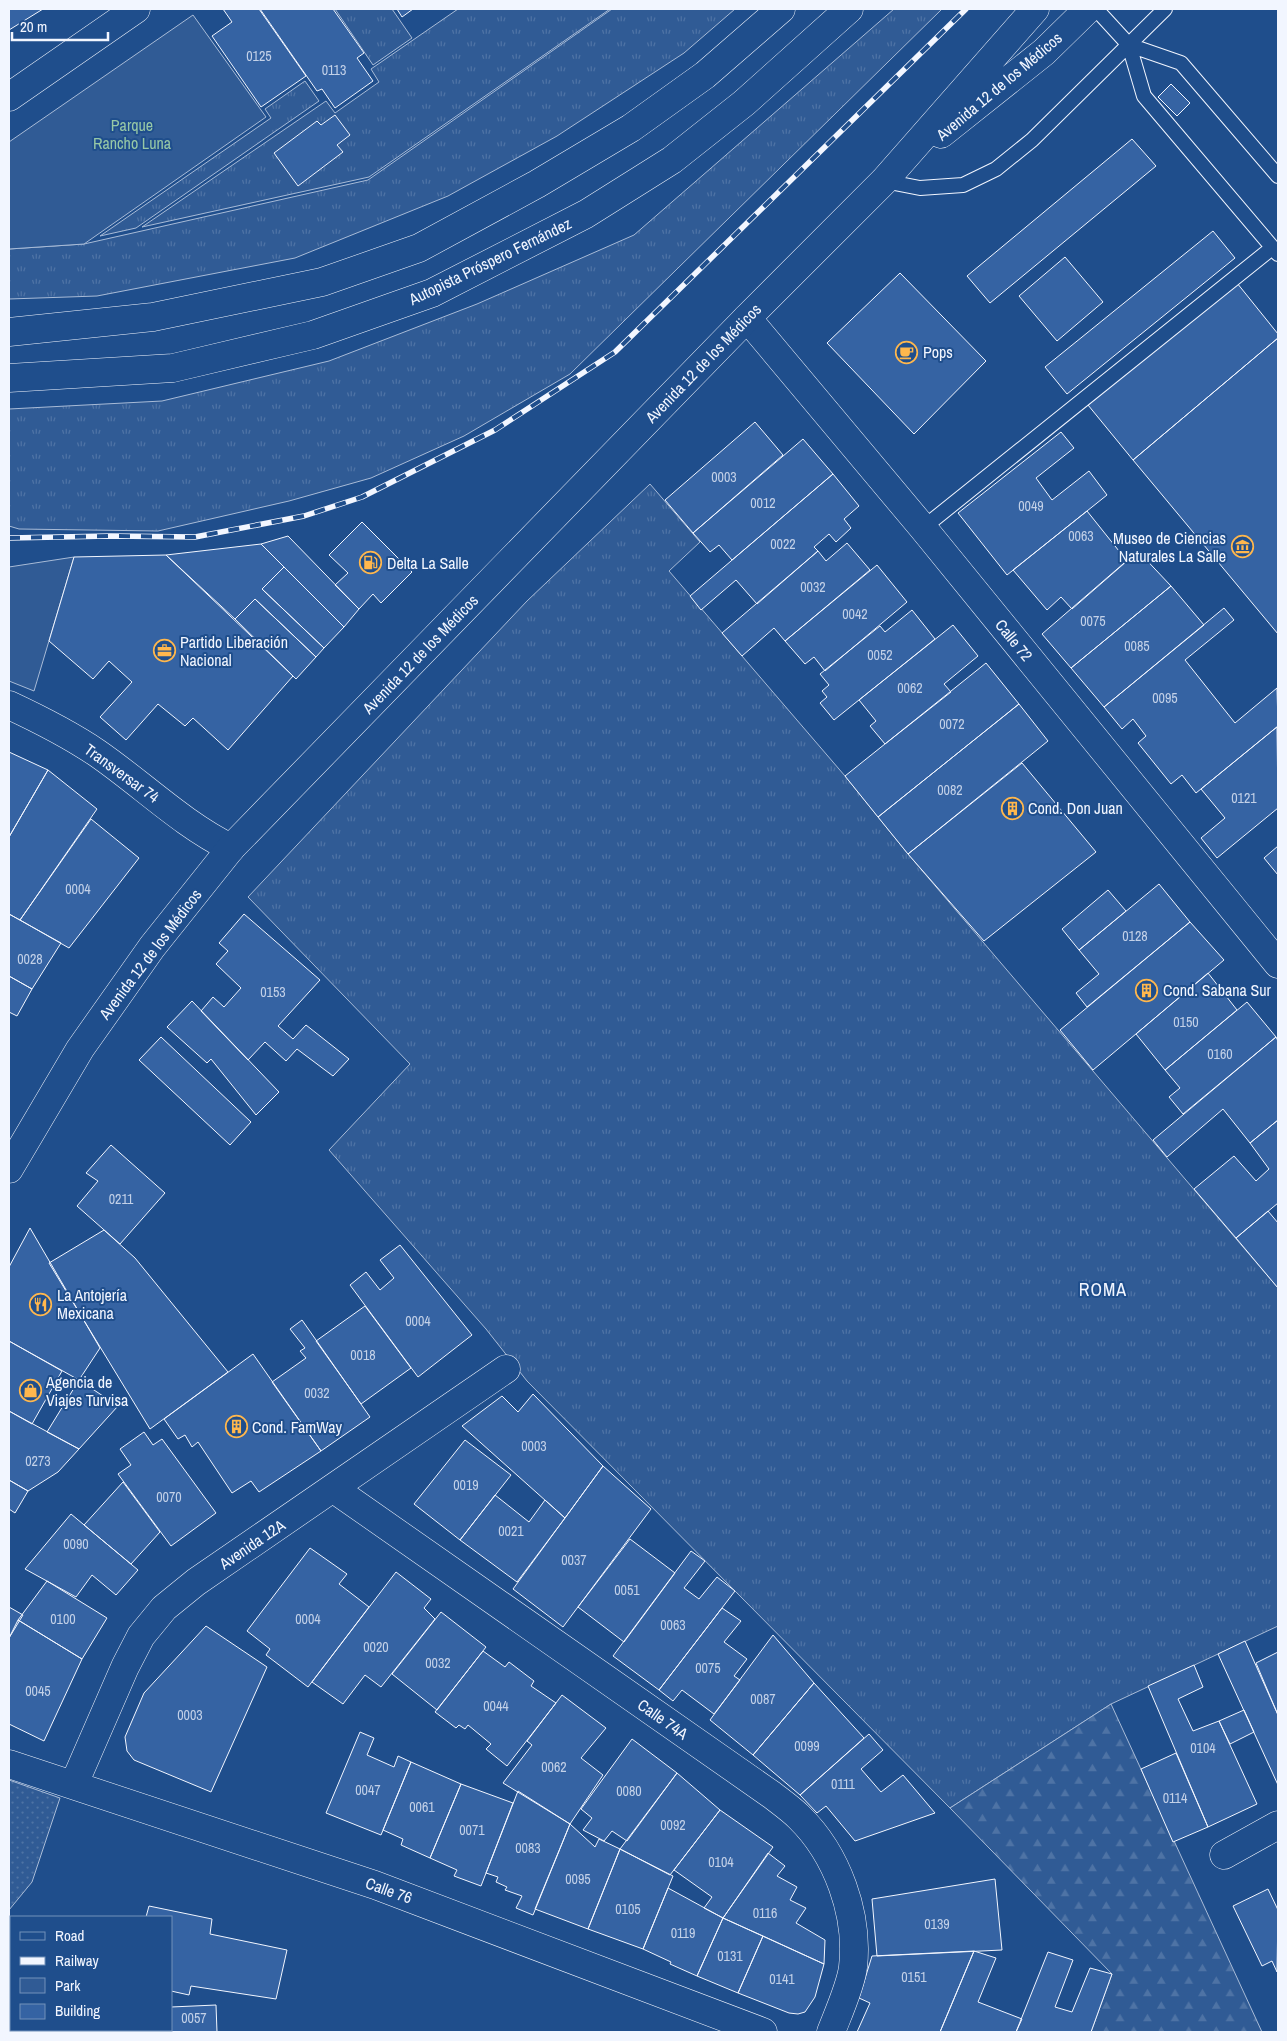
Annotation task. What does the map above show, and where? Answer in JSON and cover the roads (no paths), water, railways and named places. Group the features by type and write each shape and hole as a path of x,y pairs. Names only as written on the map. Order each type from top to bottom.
{"main road":[{"path":"9,97 136,9"},
{"path":"9,332 153,317 322,282 419,248 537,184 631,128 705,75 781,9"},
{"name":"Autopista Próspero Fernández","path":"9,378 173,368 313,335 432,293 586,214 672,160 744,103 849,9"},
{"name":"Avenida 12 de los Médicos","path":"9,1169 86,1041 152,947 231,848 746,318 884,180 1035,9"},
{"path":"1044,52 1053,38 1063,9"},
{"name":"Avenida 12 de los Médicos","path":"884,180 1044,52 1088,9"},
{"name":"Calle 72","path":"746,318 923,528 1278,964"},
{"name":"Transversar 74","path":"9,705 46,723 96,752 207,836 231,848"},
{"name":"Avenida 12A","path":"74,1784 141,1636 164,1608 196,1582 506,1369"},
{"name":"Calle 74A","path":"334,1489 772,1795 799,1816 830,1858 842,1884 851,1916 854,1944 853,1969 831,2032"},
{"name":"Calle 76","path":"9,1764 375,1885 763,2032"},
{"path":"1224,1855 1278,1825"}],"lane":[{"path":"923,528 1275,252 1144,96 1129,45 1096,9"},
{"path":"884,180 920,188 963,185 996,168 1032,140 1166,9"},
{"path":"1129,45 1180,63 1278,176"}],"railway":[{"path":"9,538 195,537 304,516 362,497 495,430 615,352 966,9"}],"place":[{"name":"Pops","path":"907,352"},
{"name":"Museo de Ciencias Naturales La Salle","path":"1242,547"},
{"name":"Delta La Salle","path":"371,563"},
{"name":"Partido Liberación Nacional","path":"164,651"},
{"name":"Cond. Don Juan","path":"1012,808"},
{"name":"Cond. Sabana Sur","path":"1147,990"},
{"name":"La Antojería Mexicana","path":"41,1304"},
{"name":"Agencia de Viajes Turvisa","path":"30,1391"},
{"name":"Cond. FamWay","path":"236,1427"}],"district":[{"name":"ROMA","path":"1103,1289"}],"park label":[{"name":"Parque Rancho Luna","path":"132,134"}]}
